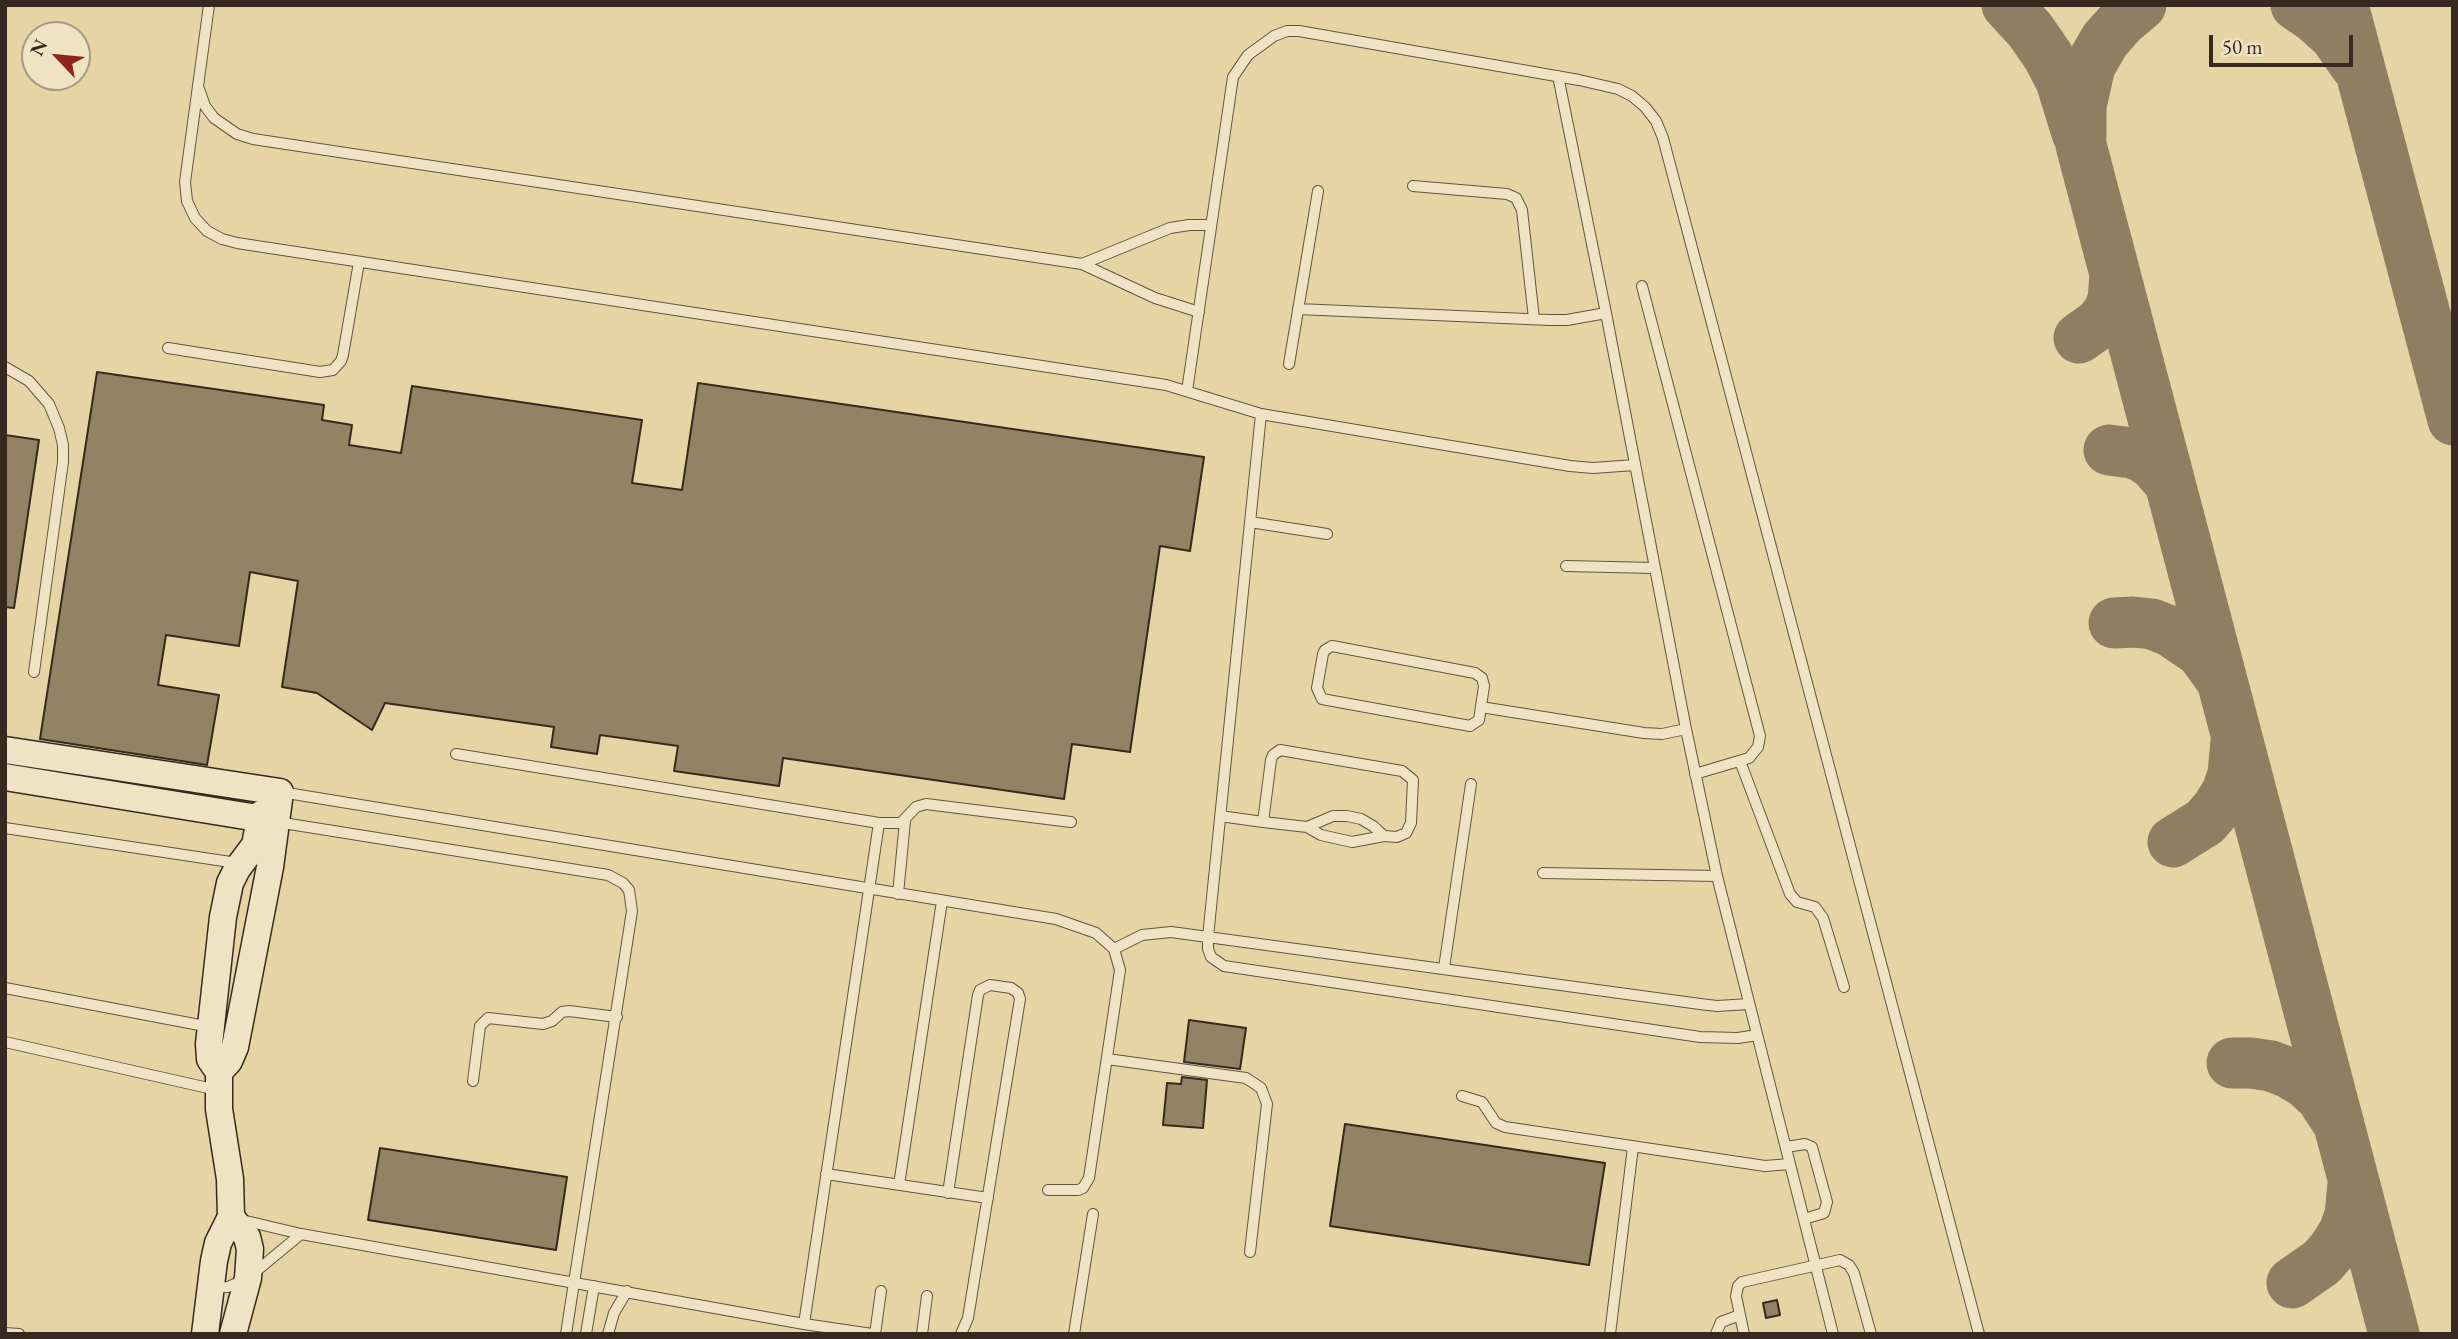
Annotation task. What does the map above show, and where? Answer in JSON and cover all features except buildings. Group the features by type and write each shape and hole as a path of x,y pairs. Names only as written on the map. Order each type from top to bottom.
{"street":[{"path":"5,750 272,790 268,820 255,845 256,865 235,1047 218,1081"},
{"path":"5,777 268,820"},
{"path":"218,811 256,865"},
{"path":"205,1334 218,1242 231,1217 230,1179 218,1081 210,1059 211,1027 225,905 233,875 256,865"},
{"path":"231,1217 247,1237 250,1263 233,1334"}],"lane":[{"path":"209,5 185,182 187,201 195,218 207,231 237,243 1166,385 1261,414 1570,466 1603,468 1635,465"},
{"path":"1187,391 1233,77 1248,55 1274,36 1287,31 1299,31 1558,76 1618,89 1645,107 1656,121 1663,138 1979,1334"},
{"path":"1558,76 1717,876 1833,1334"},
{"path":"198,85 205,106 214,118 237,134 253,139 1082,264 1155,298 1199,312"},
{"path":"1413,186 1507,194 1516,198 1522,210 1534,319"},
{"path":"1289,364 1318,191"},
{"path":"1082,264 1170,228 1211,225"},
{"path":"168,348 320,372 333,370 343,355 359,262"},
{"path":"1643,286 1759,730 1758,747 1749,758 1695,774"},
{"path":"1298,309 1567,320 1606,313"},
{"path":"5,367 29,381 49,404 60,428 63,445 63,462 34,672"},
{"path":"1261,414 1208,937 1211,957 1224,966 1700,1037 1757,1035"},
{"path":"1250,522 1327,534"},
{"path":"1566,566 1655,568"},
{"path":"1332,646 1475,673 1484,682 1481,707 1479,720 1470,726 1325,700 1317,692 1325,650 1332,646"},
{"path":"1481,707 1644,733 1662,734 1686,729"},
{"path":"1220,816 1263,822 1307,827 1321,835 1352,842 1384,836 1402,836 1409,828 1414,785 1410,776 1402,771 1284,750 1276,752 1271,760 1263,822"},
{"path":"456,754 879,823 896,824 905,821"},
{"path":"1740,761 1790,894 1797,902 1815,907 1823,918 1844,987"},
{"path":"1444,968 1471,784"},
{"path":"272,790 1069,922 1096,933 1114,949 1120,970 1087,1184 1078,1190 1048,1190"},
{"path":"898,894 905,821 916,807 926,804 1071,822"},
{"path":"1307,827 1333,816 1347,816 1367,823 1384,836"},
{"path":"268,820 608,875 616,878 629,890 632,911 617,1017 566,1334"},
{"path":"804,1324 879,823"},
{"path":"5,828 256,865"},
{"path":"1542,873 1717,876"},
{"path":"899,1185 942,901"},
{"path":"1114,949 1134,937 1154,932 1444,968 1700,1004 1749,1004"},
{"path":"948,1192 978,995 980,990 990,985 1015,990 1020,999 968,1318 961,1334"},
{"path":"5,988 211,1027"},
{"path":"473,1081 480,1026 488,1018 543,1024 552,1021 562,1012 569,1011 617,1017"},
{"path":"5,1042 218,1081"},
{"path":"1107,1059 1246,1077 1261,1088 1267,1104 1250,1252"},
{"path":"1462,1096 1482,1102 1496,1123 1505,1127 1765,1166 1790,1164"},
{"path":"1786,1147 1805,1144 1814,1150 1827,1206 1820,1215 1804,1219"},
{"path":"1610,1334 1633,1147"},
{"path":"826,1174 988,1198"},
{"path":"1074,1334 1093,1214"},
{"path":"231,1217 301,1234 804,1324 874,1334 881,1291"},
{"path":"211,1288 228,1287 248,1278 301,1234"},
{"path":"1744,1334 1736,1292 1742,1282 1840,1260 1852,1268 1871,1334"},
{"path":"586,1334 594,1286"},
{"path":"608,1334 614,1312 627,1291"},
{"path":"922,1334 927,1296"},
{"path":"1716,1334 1721,1322 1740,1315"},
{"path":"5,1333 19,1334"}],"taxiway":[{"path":"2007,5 2030,30 2048,56 2061,81 2077,133"},
{"path":"2141,5 2105,40 2090,66 2081,106 2081,145 2394,1334"},
{"path":"2296,5 2335,36 2355,65"},
{"path":"2343,5 2453,420"},
{"path":"2079,338 2100,323 2108,312 2113,300 2115,274"},
{"path":"2109,450 2143,457 2168,481"},
{"path":"2114,623 2152,624 2170,631 2201,652 2220,678"},
{"path":"2173,842 2205,822 2227,792 2233,774 2236,741"},
{"path":"2232,1063 2271,1066 2289,1073 2306,1083 2321,1097 2336,1120"},
{"path":"2292,1283 2322,1262 2344,1232 2350,1215 2353,1184"}]}
